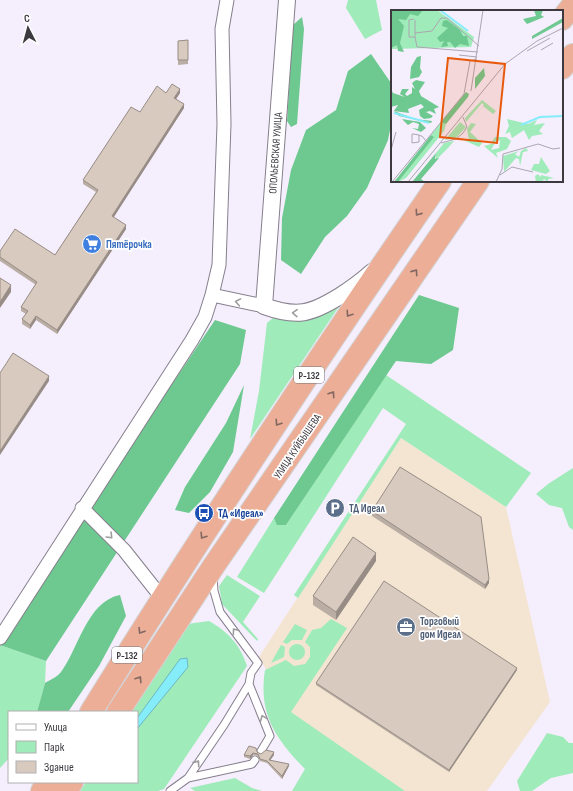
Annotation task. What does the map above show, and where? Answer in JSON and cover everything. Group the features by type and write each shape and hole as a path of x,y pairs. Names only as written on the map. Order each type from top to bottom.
{"highway":[{"path":"563,18 573,5"},
{"path":"563,67 573,55"},
{"name":"Р-132","path":"92,711 162,598 386,258 439,182"},
{"name":"УЛИЦА КУЙБЫШЕВА","path":"119,711 213,568 477,182"}],"street":[{"path":"0,638 82,508 192,340 205,317 212,296 218,266 224,124 222,28 227,0"},
{"name":"ОПОЛЬЕВСКАЯ УЛИЦА","path":"264,306 286,0"},
{"path":"212,296 264,306 280,312 302,313 319,309 363,280 386,258"},
{"path":"82,508 124,550 162,598"}],"lane":[{"path":"170,791 188,778 224,725 249,684 251,673 258,663 220,612 214,591 213,568"},
{"path":"249,684 270,736 261,751"},
{"path":"188,778 252,764 255,760"}],"shaded area":[{"name":"Торговый дом Идеал","path":"401,438 506,507 550,702 487,791 405,791 290,712 259,657"}],"green space":[{"path":"348,0 376,0 382,30 365,39 346,8"},
{"path":"302,17 304,29 297,124 291,127 287,121 293,25"},
{"path":"371,54 391,83 391,125 388,140 367,188 347,216 325,237 301,274 281,260 282,218 291,170 306,130 336,110 348,71"},
{"path":"419,295 459,308 453,350 431,364 396,361 286,525 277,525 274,518"},
{"path":"342,302 250,439 259,391 267,323 274,317 293,321 310,319 334,308"},
{"path":"215,320 246,330 240,364 46,661 0,645 0,641"},
{"path":"386,375 531,473 506,507 401,438 298,598 294,595 406,424 383,408 264,593 237,577 274,518 278,525 286,525"},
{"path":"244,385 233,452 210,492 189,513 175,510 185,487 226,423"},
{"path":"573,468 573,530 569,527 562,508 549,505 536,494 548,484"},
{"path":"227,575 260,596 243,622 258,639 257,641 222,604 219,586"},
{"path":"120,595 126,616 99,666 69,711 37,711 45,683 61,672 91,616 99,606 109,599"},
{"path":"331,619 347,628 291,712 405,791 292,791 305,769 278,736 267,713 264,700 265,670 286,660 294,666 305,664 310,657 310,647 305,642 312,630 321,628"},
{"path":"209,621 228,634 241,651 247,666 164,789 158,791 80,791 85,783 138,783 138,711 132,711 187,624"},
{"path":"295,624 307,630 302,640 292,640 287,644 283,642"},
{"path":"297,644 304,649 305,652 300,659 297,660 290,655 289,652 294,645"},
{"path":"0,645 46,661 45,683 37,711 8,711 8,759 0,768"},
{"path":"281,645 285,647 284,657 271,663"},
{"path":"547,733 563,737 569,743 573,743 573,773 551,778 532,791 520,791 517,781"},
{"path":"235,778 252,788 262,791 195,791 190,788"}],"water":[{"path":"187,658 188,667 138,728 138,717 180,659"}],"building":[{"path":"188,40 188,60 178,60 178,41"},
{"path":"172,84 180,89 174,98 184,104 112,216 126,225 57,330 36,316 30,325 22,319 28,311 21,307 37,282 0,257 0,251 15,229 55,255 98,190 83,180 131,107 140,112 157,86 166,93"},
{"path":"0,278 11,285 0,302"},
{"path":"13,353 49,376 0,451 0,373"},
{"path":"400,467 481,517 489,579 485,585 372,511"},
{"path":"353,537 376,553 336,612 313,596"},
{"path":"384,581 517,668 449,770 316,683"},
{"path":"249,746 256,748 257,752 261,754 266,750 274,752 269,760 289,764 282,776 267,761 260,759 258,754 253,753 250,756 244,755"}],"place":[{"name":"Пятёрочка","path":"92,244"},
{"name":"ТД Идеал","path":"335,508"},
{"name":"ТД «Идеал»","path":"204,513"},
{"name":"Торговый дом Идеал","path":"406,627"}]}
